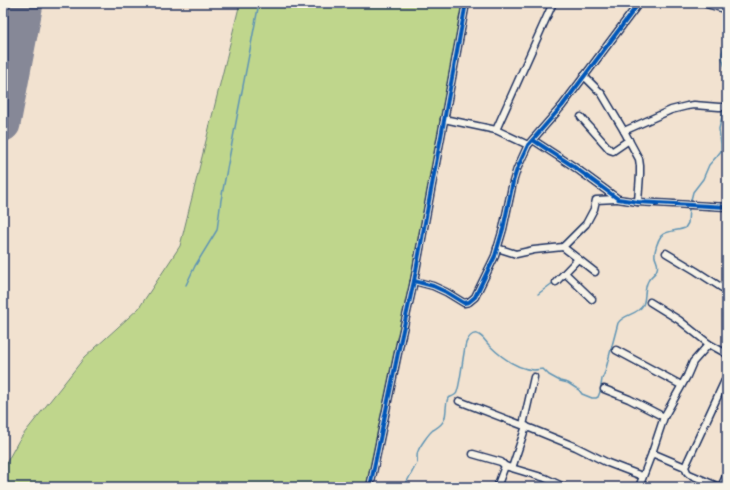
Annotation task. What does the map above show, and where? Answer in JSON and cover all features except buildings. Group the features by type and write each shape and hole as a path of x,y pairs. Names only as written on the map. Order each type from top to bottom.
{"street":[{"path":"370,487 414,281 466,3"},
{"path":"496,130 553,3"},
{"path":"414,281 433,286 464,303 467,303 475,298 493,260 503,229 513,182 528,145 562,106 639,3"},
{"path":"708,4 727,9"},
{"path":"584,76 602,94 629,140 638,159 640,166 638,202"},
{"path":"624,131 671,110 686,106 727,107"},
{"path":"581,117 610,150 613,151 629,140"},
{"path":"444,119 496,130 528,145"},
{"path":"533,140 618,198"},
{"path":"497,248 516,254 534,250 563,247 586,224 594,209 596,200 618,198 638,202 727,207"},
{"path":"563,247 595,272"},
{"path":"666,254 727,291"},
{"path":"556,282 578,259"},
{"path":"565,273 592,299"},
{"path":"650,302 679,320 709,344 727,354"},
{"path":"639,487 664,417 687,376 694,360 709,344"},
{"path":"616,350 681,385"},
{"path":"684,467 727,376"},
{"path":"498,487 509,467 524,426 534,377"},
{"path":"604,389 629,399 664,417"},
{"path":"458,401 576,447 608,463 642,476"},
{"path":"652,453 684,467 689,474 720,487 727,474"},
{"path":"473,454 501,462 509,467 545,478 564,487"}],"green space":[{"path":"240,3 463,3 409,288 367,487 3,487 3,469 19,440 84,358 139,308 180,246"}],"waterway":[{"path":"186,285 195,266 217,230 221,200 259,3"},
{"path":"727,41 722,54 727,74"},
{"path":"690,204 693,192 703,179 709,165 721,151 719,129 724,108"},
{"path":"404,487 417,463 417,454 419,449 429,434 443,422 448,398 456,394 466,343 473,334 481,336 509,362 527,369 543,369 549,375 560,381 568,383 579,390 582,394 592,398 598,397 618,323 623,318 638,311 643,305 647,284 658,267 655,255 659,240 663,234 685,228 688,223 689,208"},
{"path":"538,294 554,282"}],"runway":[{"path":"3,124 26,3"}],"cycle path":[{"path":"466,3 414,281 433,286 464,303 469,302 475,297 495,256 503,229 513,182 528,145 562,106 639,3"},
{"path":"533,140 573,166 618,199 638,202 727,207"},
{"path":"370,487 414,281"}]}
